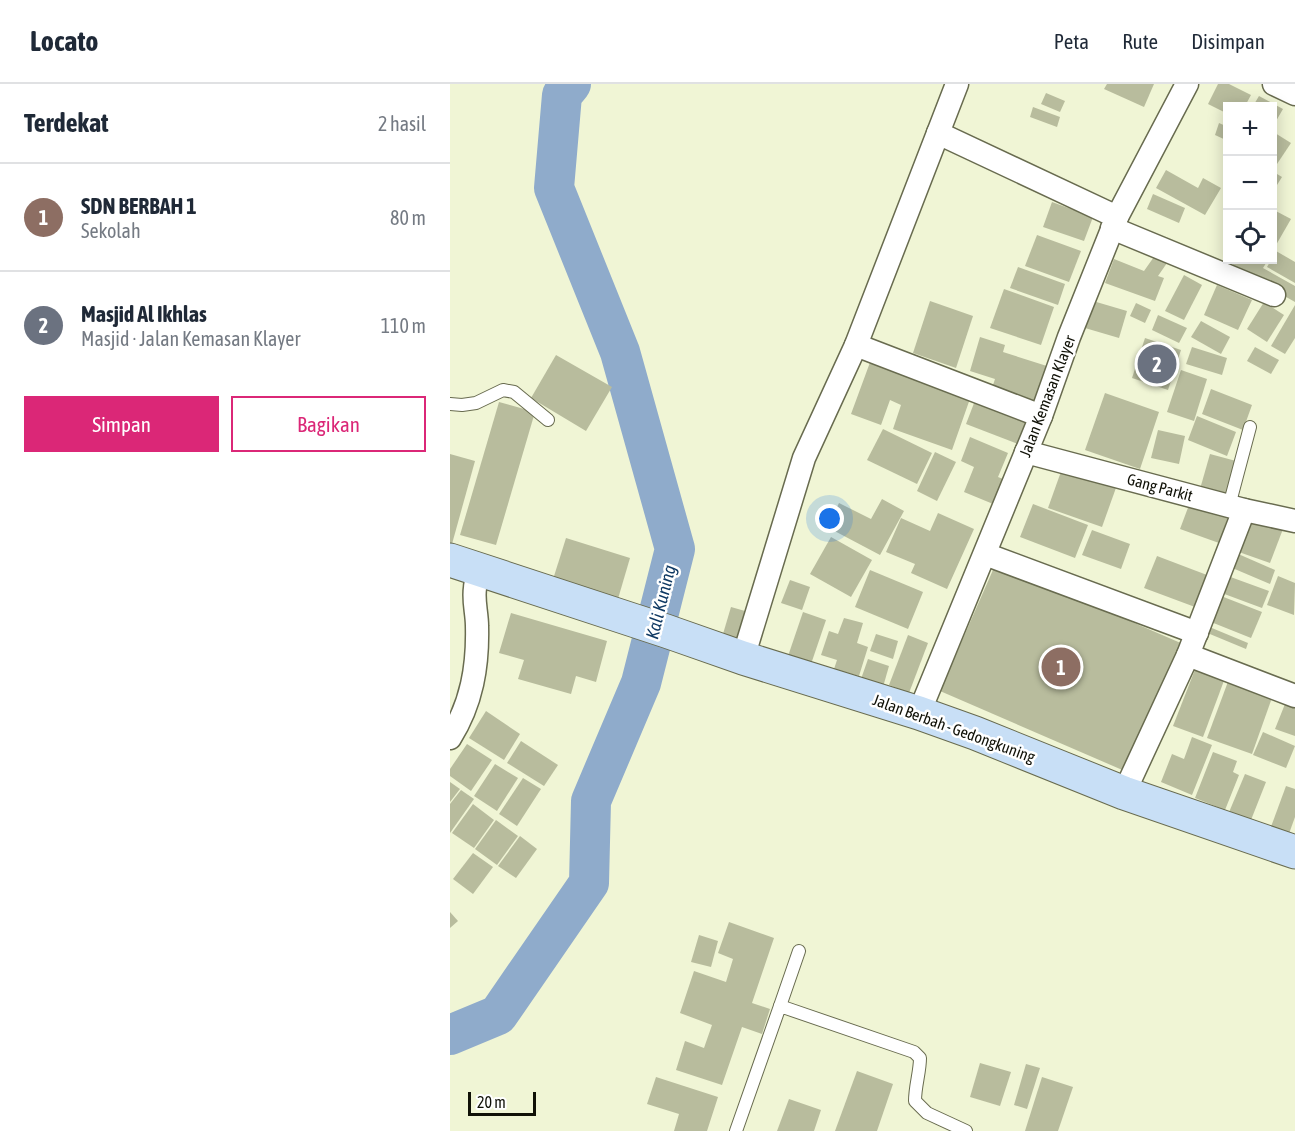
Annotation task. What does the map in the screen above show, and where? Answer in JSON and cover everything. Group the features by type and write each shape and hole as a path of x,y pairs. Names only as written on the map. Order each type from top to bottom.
{"main road":[{"name":"Jalan Berbah - Gedongkuning","path":"465,565 743,658 919,713 1124,793 1295,852"}],"street":[{"path":"743,658 804,458 856,345 957,84"},
{"name":"Jalan Kemasan Klayer","path":"919,713 1041,416 1069,336 1115,223 1187,84"},
{"path":"1274,84 1295,94"},
{"path":"938,133 1115,223 1274,295"},
{"path":"856,345 1041,416"},
{"name":"Gang Parkit","path":"1026,452 1237,508 1295,521"},
{"path":"1124,793 1197,633 1237,508"},
{"path":"985,554 1197,633"},
{"path":"450,738 467,702 475,677 478,651 475,587 465,565"},
{"path":"1188,655 1295,696"}],"lane":[{"path":"450,404 476,403 503,390 514,392 548,420"},
{"path":"1237,508 1250,427"},
{"path":"736,1131 799,951"},
{"path":"780,1006 914,1052 920,1058 915,1101 927,1113 966,1131"}],"building":[{"path":"1107,84 1154,84 1144,107 1104,89"},
{"path":"1218,84 1229,84 1251,95 1247,102 1223,102 1223,112 1208,104"},
{"path":"1046,93 1065,101 1060,112 1041,104"},
{"path":"1259,96 1270,102 1255,102"},
{"path":"1277,106 1283,109 1277,119"},
{"path":"1033,107 1060,117 1057,127 1030,117"},
{"path":"1219,123 1223,125 1223,139 1215,135"},
{"path":"1277,134 1291,143 1277,164"},
{"path":"1166,170 1198,188 1203,178 1221,188 1205,215 1156,188"},
{"path":"1277,174 1282,177 1277,185"},
{"path":"1153,194 1185,208 1179,223 1147,209"},
{"path":"1052,202 1093,217 1084,241 1043,227"},
{"path":"1277,212 1291,219 1277,243"},
{"path":"1037,235 1081,251 1069,282 1025,266"},
{"path":"1277,252 1295,262 1295,283 1267,267 1269,264 1277,264"},
{"path":"1156,254 1167,263 1158,276 1164,278 1155,301 1105,283 1114,259 1144,271"},
{"path":"1233,264 1266,264 1263,268 1295,286 1295,302 1232,266"},
{"path":"1018,267 1065,284 1058,305 1010,288"},
{"path":"1184,275 1202,285 1184,320 1165,311"},
{"path":"1217,285 1252,300 1238,330 1204,315"},
{"path":"1004,289 1054,307 1041,345 990,328"},
{"path":"930,301 973,316 956,368 913,353"},
{"path":"1093,301 1127,311 1119,338 1085,328"},
{"path":"1264,302 1284,315 1267,342 1247,329"},
{"path":"1136,303 1151,310 1145,323 1130,316"},
{"path":"1295,305 1295,338 1285,354 1271,346"},
{"path":"1158,315 1187,328 1179,343 1152,330"},
{"path":"1201,321 1230,337 1221,354 1191,337"},
{"path":"980,337 1005,345 1003,352 1050,367 1036,409 990,394 995,379 970,371"},
{"path":"1145,338 1181,350 1168,390 1132,378"},
{"path":"1192,347 1227,358 1222,375 1186,364"},
{"path":"1255,347 1279,360 1271,374 1247,361"},
{"path":"556,355 612,387 586,431 531,398"},
{"path":"872,357 972,393 952,450 893,429 901,405 890,400 881,425 851,414"},
{"path":"1181,370 1207,379 1194,421 1167,412"},
{"path":"1211,389 1252,405 1243,430 1202,414"},
{"path":"1105,393 1159,412 1140,469 1085,450"},
{"path":"976,398 1033,421 1023,446 966,424"},
{"path":"499,402 535,412 496,545 460,535"},
{"path":"1197,416 1236,432 1227,456 1188,440"},
{"path":"883,429 932,453 917,484 867,460"},
{"path":"1158,430 1185,436 1179,464 1151,458"},
{"path":"970,437 1008,453 998,477 1008,481 998,506 964,492 974,467 961,461"},
{"path":"935,452 956,462 937,501 917,491"},
{"path":"450,454 475,461 452,544 450,543"},
{"path":"1210,454 1236,461 1226,496 1200,489"},
{"path":"1063,466 1117,485 1102,527 1048,508"},
{"path":"1192,497 1230,511 1219,543 1180,529"},
{"path":"882,499 904,511 880,555 827,527 839,503 871,519"},
{"path":"1033,504 1088,525 1075,558 1020,537"},
{"path":"938,513 974,529 947,589 911,573 915,564 886,552 901,518 930,531"},
{"path":"1248,517 1283,529 1270,563 1236,551"},
{"path":"1092,530 1130,544 1121,569 1082,555"},
{"path":"831,537 872,560 851,597 810,574"},
{"path":"566,538 630,558 615,609 550,589"},
{"path":"1236,553 1275,570 1270,584 1230,567"},
{"path":"1157,556 1207,575 1195,607 1144,588"},
{"path":"996,563 1183,644 1127,772 940,691"},
{"path":"870,570 923,592 908,629 855,607"},
{"path":"1225,575 1269,591 1262,608 1219,592"},
{"path":"1278,576 1295,583 1294,615 1267,605"},
{"path":"790,580 810,587 802,610 781,603"},
{"path":"1221,596 1262,612 1251,638 1211,622"},
{"path":"731,607 752,613 741,650 720,644"},
{"path":"803,612 826,620 809,670 786,662"},
{"path":"511,613 607,641 596,682 576,676 571,694 518,679 524,660 499,653"},
{"path":"844,618 863,623 857,643 868,647 859,676 834,669 837,660 821,655 829,631 838,634"},
{"path":"1207,626 1248,643 1246,649 1205,632"},
{"path":"876,634 898,641 893,659 870,651"},
{"path":"908,635 928,643 909,693 889,685"},
{"path":"868,659 889,666 883,687 861,679"},
{"path":"1196,667 1225,678 1203,737 1173,726"},
{"path":"1229,679 1273,695 1252,754 1207,738"},
{"path":"1287,699 1295,702 1295,736 1275,729"},
{"path":"486,711 520,734 504,760 469,738"},
{"path":"1263,732 1295,746 1286,768 1253,755"},
{"path":"1192,737 1212,745 1192,795 1161,782 1172,754 1184,759"},
{"path":"521,741 558,765 544,786 507,763"},
{"path":"467,744 492,760 471,791 450,776 450,769"},
{"path":"1213,752 1237,761 1233,772 1239,775 1225,810 1195,798"},
{"path":"495,764 518,778 497,811 474,796"},
{"path":"1245,774 1266,782 1249,825 1227,817"},
{"path":"523,778 541,789 517,826 499,814"},
{"path":"450,782 460,789 450,802"},
{"path":"1286,786 1295,789 1295,817 1286,842 1268,835"},
{"path":"461,790 474,799 450,833 450,804"},
{"path":"473,804 494,820 474,848 452,833"},
{"path":"496,820 518,836 497,865 475,849"},
{"path":"520,836 537,849 516,878 498,866"},
{"path":"473,853 493,867 473,894 453,879"},
{"path":"450,912 458,921 450,928"},
{"path":"729,922 774,938 752,1003 770,1009 762,1034 742,1027 722,1085 676,1070 685,1041 704,1048 712,1025 680,1013 694,971 726,982 733,959 718,953"},
{"path":"699,935 718,941 711,967 691,962"},
{"path":"980,1063 1011,1072 1000,1106 970,1097"},
{"path":"1026,1064 1040,1068 1027,1109 1014,1105"},
{"path":"857,1071 893,1084 877,1131 835,1131"},
{"path":"656,1077 718,1097 707,1131 674,1131 679,1114 647,1104"},
{"path":"1042,1077 1073,1087 1058,1131 1025,1131"},
{"path":"789,1099 821,1110 814,1131 777,1131"}],"waterway":[{"name":"Kali Kuning","path":"450,1035 498,1015 589,883 591,801 641,683 675,549 620,352 554,188 562,95 571,84"}],"place":[{"name":"Masjid Al Ikhlas","path":"1157,364"},
{"name":"SDN BERBAH 1","path":"1061,667"}]}
